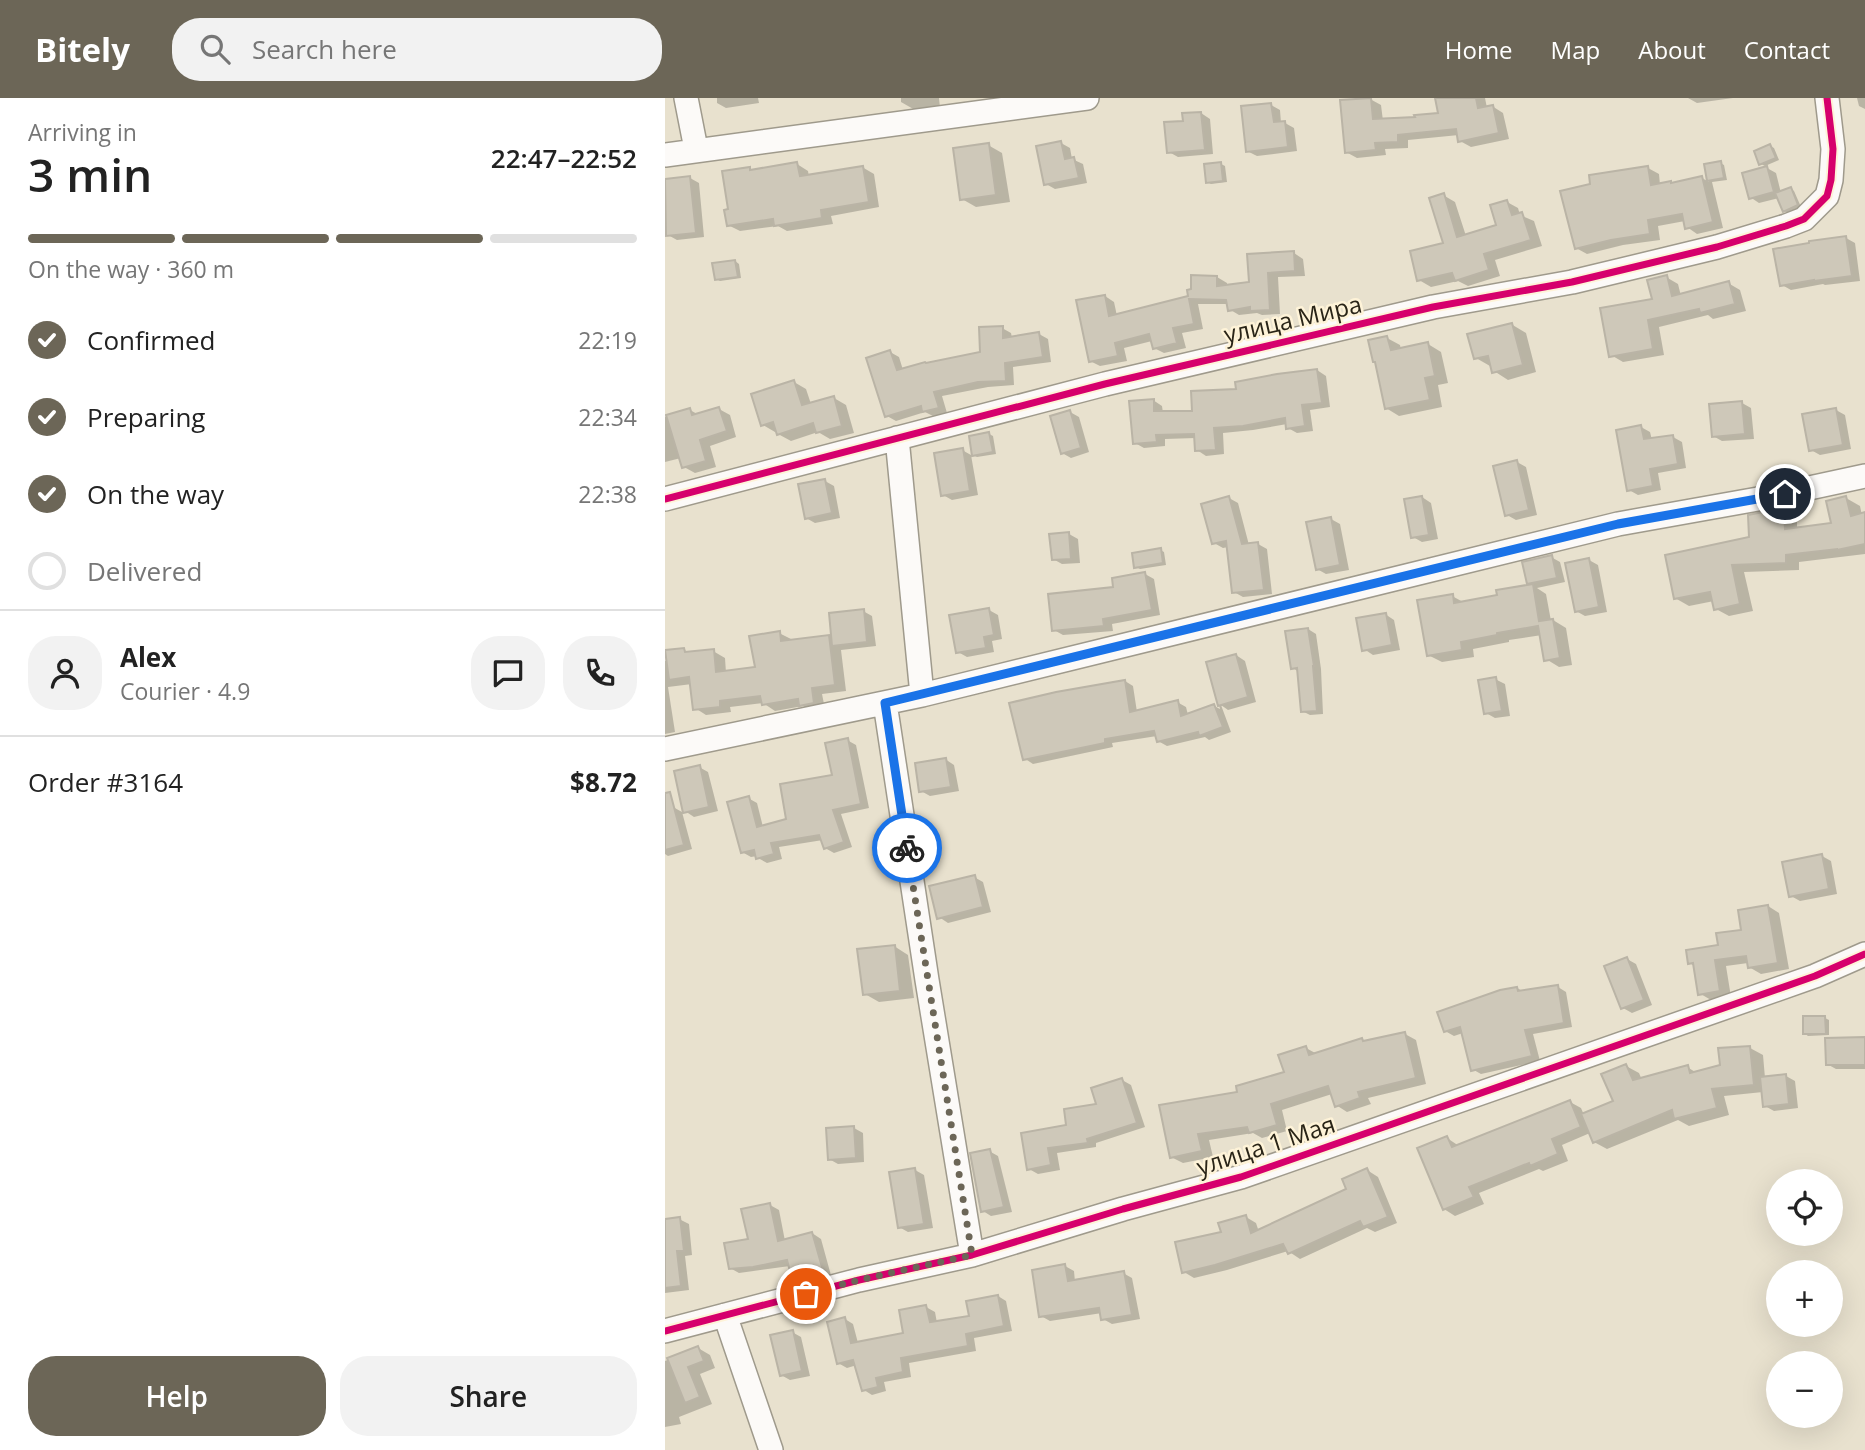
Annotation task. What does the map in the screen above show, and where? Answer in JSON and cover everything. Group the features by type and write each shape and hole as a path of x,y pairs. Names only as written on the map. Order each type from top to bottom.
{"street":[{"path":"686,98 696,149"},
{"path":"665,155 1087,98"},
{"name":"улица Мира","path":"665,499 1105,384 1433,307 1572,282 1717,247 1786,226 1804,219 1827,196 1833,149 1827,98"},
{"path":"897,438 922,695"},
{"path":"665,749 922,695 1618,524 1758,499 1865,476"},
{"path":"885,703 972,1255"},
{"name":"улица 1 Мая","path":"665,1331 859,1280 972,1255 1123,1209 1241,1177 1815,976 1865,954"},
{"path":"725,1315 771,1450"}],"building":[{"path":"1371,98 1373,119 1438,113 1435,98 1476,98 1478,108 1493,105 1499,133 1458,142 1456,129 1398,135 1398,142 1375,143 1376,150 1345,153 1340,100"},
{"path":"1271,103 1274,122 1285,121 1288,147 1246,152 1241,106"},
{"path":"1201,112 1205,150 1167,153 1164,122 1183,121 1182,113"},
{"path":"1061,141 1065,159 1074,157 1079,178 1044,185 1036,146"},
{"path":"989,143 996,195 960,200 953,148"},
{"path":"1770,144 1776,158 1759,165 1754,151"},
{"path":"1721,161 1724,178 1707,181 1704,164"},
{"path":"797,162 800,176 863,166 869,202 821,210 822,218 774,226 773,219 727,226 724,210 728,209 722,171 750,167 750,170"},
{"path":"1221,162 1223,181 1206,183 1204,164"},
{"path":"1648,166 1651,185 1702,176 1713,222 1685,229 1682,214 1648,220 1650,234 1575,249 1560,191 1590,184 1589,175"},
{"path":"1767,166 1774,192 1749,199 1742,173"},
{"path":"690,176 696,233 666,236 665,179"},
{"path":"1791,187 1798,205 1783,212 1775,193"},
{"path":"1444,193 1457,237 1496,225 1490,205 1507,200 1512,215 1522,212 1531,240 1484,254 1489,270 1455,281 1452,273 1417,281 1410,251 1443,243 1429,198"},
{"path":"1846,236 1852,276 1780,286 1773,249"},
{"path":"1294,251 1295,271 1268,273 1270,310 1250,311 1250,307 1228,311 1226,300 1189,299 1194,324 1173,328 1177,343 1153,349 1149,334 1115,343 1118,356 1089,362 1076,300 1105,295 1109,316 1188,296 1191,275 1217,276 1217,286 1249,282 1247,254"},
{"path":"735,260 738,277 715,280 712,263"},
{"path":"1667,275 1672,296 1729,281 1735,304 1700,313 1699,309 1648,320 1653,349 1609,357 1600,308 1652,299 1647,280"},
{"path":"1512,323 1523,365 1492,373 1488,356 1474,359 1467,334"},
{"path":"1003,326 1003,338 1039,332 1043,357 1005,363 1006,381 978,382 934,392 939,408 922,412 921,406 885,417 866,358 890,350 897,370 980,352 979,327"},
{"path":"1387,336 1391,350 1428,342 1435,376 1425,378 1430,400 1385,409 1368,340"},
{"path":"1317,369 1322,403 1302,405 1305,426 1286,429 1285,418 1214,428 1216,450 1195,451 1194,434 1156,435 1157,442 1133,444 1129,401 1154,399 1154,411 1192,411 1191,391 1236,389 1235,382"},
{"path":"794,380 802,405 834,396 842,426 816,433 813,423 777,435 773,422 761,426 751,394"},
{"path":"1742,401 1745,434 1712,437 1709,404"},
{"path":"719,407 727,431 700,440 706,461 682,468 666,415 690,408 692,415"},
{"path":"1836,408 1843,445 1809,451 1802,414"},
{"path":"1070,410 1081,448 1061,454 1050,416"},
{"path":"1641,425 1644,439 1673,435 1678,464 1650,469 1653,486 1627,491 1616,430"},
{"path":"989,432 993,452 972,456 969,436"},
{"path":"963,448 970,491 941,496 934,453"},
{"path":"1517,460 1529,510 1505,516 1493,466"},
{"path":"825,479 832,513 805,519 798,484"},
{"path":"1229,496 1242,544 1258,542 1264,590 1232,593 1226,541 1212,544 1201,504"},
{"path":"1422,496 1429,535 1411,538 1404,499"},
{"path":"1846,496 1851,516 1865,512 1865,544 1786,555 1786,563 1732,565 1740,604 1714,610 1710,592 1674,599 1665,555 1749,537 1748,515 1763,512 1784,512 1785,529 1831,523 1826,501"},
{"path":"1331,517 1340,565 1316,570 1306,522"},
{"path":"1069,532 1071,559 1052,560 1049,534"},
{"path":"1161,548 1163,563 1134,568 1132,553"},
{"path":"1552,555 1557,578 1527,584 1522,562"},
{"path":"1589,558 1599,607 1575,612 1565,563"},
{"path":"1145,572 1152,610 1103,619 1104,626 1052,631 1048,594 1113,587 1112,578"},
{"path":"1533,584 1539,621 1553,619 1560,658 1544,661 1538,626 1461,642 1462,650 1427,656 1417,600 1453,594 1454,603 1497,595 1496,590"},
{"path":"989,608 994,635 984,637 986,648 956,653 949,615"},
{"path":"864,609 867,642 832,646 829,613"},
{"path":"1386,613 1392,645 1362,651 1356,618"},
{"path":"1308,628 1317,711 1301,712 1297,668 1291,669 1285,631"},
{"path":"780,631 781,641 829,635 835,685 812,688 814,703 799,706 798,699 762,705 760,696 720,701 720,707 693,710 689,677 669,680 665,650 684,648 685,652 714,649 716,672 755,667 749,636"},
{"path":"1236,654 1248,697 1218,706 1206,662"},
{"path":"1496,677 1502,711 1484,714 1478,680"},
{"path":"1125,680 1130,712 1178,700 1181,716 1214,704 1223,727 1199,736 1198,732 1157,742 1154,731 1105,739 1105,743 1023,760 1009,703"},
{"path":"848,738 861,804 833,810 844,842 824,849 819,835 771,843 774,854 756,859 754,850 741,853 727,802 749,796 757,827 786,819 780,784 832,775 825,743"},
{"path":"946,758 951,787 919,792 915,763"},
{"path":"700,765 709,807 683,813 674,771"},
{"path":"670,792 684,845 665,850 665,793"},
{"path":"1822,854 1829,889 1789,897 1782,862"},
{"path":"975,875 983,907 937,919 929,886"},
{"path":"1768,905 1778,963 1748,968 1746,956 1715,960 1720,991 1698,995 1693,963 1688,964 1686,950 1718,945 1716,933 1741,930 1738,910"},
{"path":"895,945 900,991 863,995 857,949"},
{"path":"1627,957 1644,1000 1621,1009 1604,966"},
{"path":"1558,985 1564,1023 1525,1030 1532,1056 1471,1071 1460,1027 1444,1032 1437,1012 1500,990 1517,987 1518,991"},
{"path":"1803,1016 1825,1016 1826,1034 1803,1034"},
{"path":"1405,1032 1416,1078 1358,1092 1360,1098 1335,1107 1328,1086 1271,1104 1277,1125 1249,1133 1247,1127 1198,1134 1202,1151 1170,1158 1159,1105 1237,1092 1236,1086 1284,1072 1278,1055 1306,1046 1309,1055 1362,1038 1363,1041"},
{"path":"1865,1037 1865,1065 1826,1065 1825,1038"},
{"path":"1750,1046 1754,1085 1712,1089 1717,1108 1674,1119 1672,1110 1593,1143 1581,1114 1613,1101 1601,1074 1626,1064 1633,1080 1688,1065 1690,1073 1720,1065 1718,1048"},
{"path":"1786,1074 1789,1104 1763,1107 1760,1077"},
{"path":"1122,1078 1137,1123 1087,1139 1088,1143 1048,1148 1051,1165 1027,1170 1021,1133 1066,1125 1064,1109 1096,1104 1091,1088"},
{"path":"1570,1100 1581,1127 1552,1139 1558,1154 1469,1187 1474,1197 1443,1210 1417,1148 1447,1136 1452,1147"},
{"path":"854,1126 856,1158 828,1160 826,1128"},
{"path":"990,1149 1004,1207 981,1212 970,1153"},
{"path":"915,1168 924,1224 898,1228 889,1172"},
{"path":"1367,1168 1388,1217 1363,1227 1360,1221 1288,1254 1283,1244 1182,1273 1175,1242 1221,1232 1218,1223 1246,1215 1251,1233 1346,1189 1342,1179"},
{"path":"770,1203 778,1241 812,1232 824,1274 793,1283 787,1260 729,1269 724,1243 748,1239 741,1209"},
{"path":"680,1217 684,1251 677,1251 681,1286 665,1288 665,1219"},
{"path":"1065,1264 1068,1281 1124,1271 1132,1315 1101,1320 1099,1308 1039,1317 1032,1270"},
{"path":"998,1295 1004,1326 966,1334 968,1346 901,1358 903,1372 876,1378 878,1387 862,1391 853,1360 837,1364 827,1322 845,1317 851,1343 903,1333 899,1310 926,1305 930,1322 969,1316 966,1301"},
{"path":"793,1330 802,1371 780,1376 770,1335"},
{"path":"698,1346 704,1361 688,1367 700,1397 685,1403 667,1358"}],"cycle path":[{"path":"665,499 1105,384 1433,307 1572,282 1717,247 1786,226 1804,219 1827,196 1833,149 1827,98"},
{"path":"665,1331 859,1280 972,1255 1123,1209 1241,1177 1815,976 1865,954"}],"way so far":[{"path":"806,1294 972,1255 907,848"}],"route":[{"path":"907,848 885,703 1618,524 1785,494"}]}
